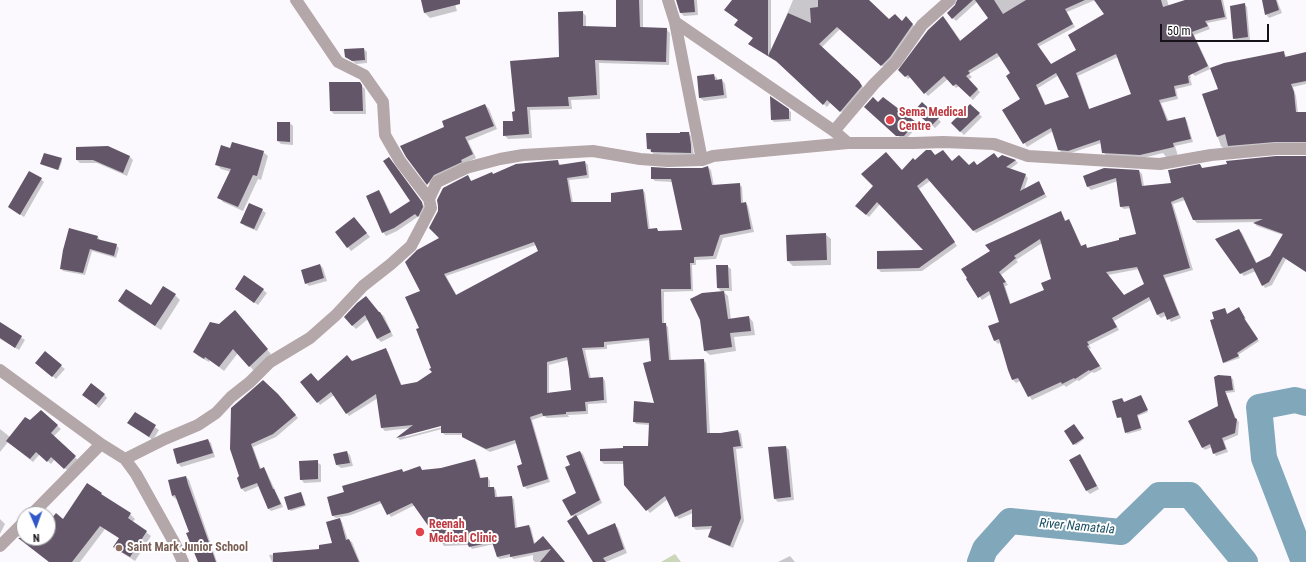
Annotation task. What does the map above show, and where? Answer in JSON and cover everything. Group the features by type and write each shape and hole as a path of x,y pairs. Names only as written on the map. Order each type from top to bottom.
{"street":[{"path":"125,459 165,439 198,425 216,413 231,397 250,382 270,362 310,338 336,316 363,286 411,246 431,208 429,199 400,161 385,135 383,102 364,75 338,62 296,0"},
{"path":"668,0 675,22 702,160"},
{"path":"834,131 874,84 896,62 922,26 950,0"},
{"path":"675,22 834,131 848,143"},
{"path":"429,199 437,182 466,168 500,159 523,155 593,151 640,159 668,161 702,160 713,156 848,143 914,144 943,142 994,144 1028,156 1160,164 1211,155 1276,149 1306,149"},
{"path":"0,370 101,444 125,459 136,474 175,544 183,562"},
{"path":"40,506 101,444"},
{"path":"0,546 16,530"}],"green space":[{"path":"675,554 681,562 661,562"}],"building":[{"path":"421,0 460,0 460,4 424,13"},
{"path":"616,0 639,0 640,27 667,28 666,62 595,60 597,95 568,97 569,106 527,107 529,134 503,136 503,121 513,121 512,112 515,111 510,61 559,57 558,12 583,11 583,26 616,27"},
{"path":"676,0 694,0 695,12 680,13"},
{"path":"732,0 768,0 768,56 788,13 811,23 810,8 818,7 818,0 869,0 889,19 895,14 902,21 906,16 913,24 890,57 881,66 837,27 819,44 859,81 862,86 840,112 827,100 823,105 776,61 748,44 753,38 734,25 738,20 724,10"},
{"path":"957,0 973,0 952,19 947,13 955,5"},
{"path":"975,0 994,0 1003,14 1026,0 1085,0 1065,9 1073,24 1037,44 1051,64 1076,50 1068,35 1104,14 1094,0 1161,0 1163,7 1185,0 1221,0 1225,17 1205,21 1208,26 1192,32 1208,66 1188,76 1189,83 1174,86 1176,96 1159,100 1167,121 1185,117 1191,139 1173,143 1174,147 1140,155 1102,153 1100,140 1068,151 1058,150 1051,128 1023,144 1002,110 1020,99 1006,76 1010,73 997,53 968,71 970,73 966,76 978,89 970,97 956,84 953,86 944,76 924,94 908,75 905,77 898,70 928,30 943,16 960,41 988,18","holes":["1116,54 1131,94 1089,109 1076,73","1056,73 1069,97 1045,105 1036,85"]},
{"path":"1262,0 1276,0 1279,10 1265,15"},
{"path":"1245,3 1248,37 1233,39 1230,6"},
{"path":"364,48 365,60 352,61 345,57 344,49"},
{"path":"1284,51 1285,57 1306,52 1306,81 1291,84 1294,92 1296,112 1306,112 1306,142 1275,142 1228,146 1225,134 1217,137 1202,94 1218,89 1210,68 1224,63"},
{"path":"714,74 715,80 722,79 724,95 699,98 697,76"},
{"path":"329,82 360,82 362,85 363,111 330,111"},
{"path":"770,96 789,109 789,119 771,120"},
{"path":"873,97 878,102 883,97 916,122 904,136 896,136 864,107"},
{"path":"922,102 939,118 931,126 914,111"},
{"path":"485,104 494,126 465,137 473,154 461,160 462,162 434,175 427,185 406,157 400,146 444,127 442,121"},
{"path":"970,104 980,113 960,132 951,123"},
{"path":"277,122 290,122 290,142 277,141"},
{"path":"689,132 691,153 651,152 651,149 647,149 646,133"},
{"path":"232,142 264,151 257,176 253,175 238,207 217,198 231,169 215,165 221,145 230,148"},
{"path":"108,146 130,156 123,173 93,160 76,160 76,147"},
{"path":"926,150 931,150 935,155 943,150 952,161 959,155 969,165 974,161 977,165 994,153 998,158 1002,155 1016,160 1006,167 1026,174 1020,191 1039,181 1045,194 973,231 927,178 917,186 955,242 919,268 877,269 877,251 923,250 877,202 866,215 855,206 873,186 861,174 886,152 902,170 913,158 915,160"},
{"path":"44,153 62,158 58,170 40,164"},
{"path":"1276,156 1306,156 1306,272 1283,257 1269,282 1262,286 1253,268 1240,274 1215,239 1239,229 1256,263 1270,256 1283,234 1253,223 1263,219 1193,220 1183,197 1171,202 1190,268 1163,275 1179,315 1167,320 1164,312 1157,315 1149,297 1112,318 1117,327 1087,342 1089,345 1087,346 1100,366 1090,371 1089,370 1075,379 1074,378 1062,384 1061,382 1028,397 1018,378 1012,380 999,339 994,341 988,326 999,322 989,291 978,298 961,269 990,251 985,245 1061,211 1065,221 1069,219 1081,246 1086,244 1087,248 1136,234 1129,206 1120,207 1116,178 1087,187 1083,176 1104,168 1139,170 1142,186 1171,183 1168,170 1200,164 1202,168 1227,164 1226,161","holes":["1040,239 1051,279 1041,283 1044,290 1010,304 1003,283 1006,282 999,272 1016,258 1014,256","1137,267 1144,284 1124,295 1106,272"]},
{"path":"389,157 422,202 423,207 418,217 415,214 394,228 382,233 366,196 379,190 390,214 410,201 383,161"},
{"path":"558,160 559,165 585,161 587,175 567,178 571,202 611,202 611,193 643,189 648,229 657,228 658,231 682,230 671,179 651,179 651,167 702,168 708,166 712,185 740,183 741,203 746,202 751,229 720,235 713,256 694,257 694,263 690,263 691,289 661,289 662,323 666,323 669,360 704,359 707,433 721,433 738,430 741,446 733,447 741,518 730,546 708,537 712,526 692,527 692,509 675,517 665,496 646,511 624,485 623,461 600,461 600,449 623,448 623,446 648,446 649,423 633,422 634,401 654,403 643,363 651,361 649,338 604,342 604,347 582,348 589,378 603,377 604,400 585,402 586,411 566,412 566,414 543,416 542,413 530,417 548,479 523,487 517,466 522,464 515,440 486,449 462,437 462,433 441,433 441,426 396,438 413,425 381,428 376,394 346,414 331,392 317,403 300,382 311,373 318,381 347,355 352,361 386,348 401,385 417,382 432,372 429,369 431,368 416,329 419,328 405,297 420,291 405,262 417,250 439,238 429,228 438,211 437,200 443,188 468,175 471,181 492,172 493,174 516,164","holes":["534,242 538,251 456,295 444,274","567,357 571,390 547,393 547,362"]},
{"path":"29,171 42,178 20,215 8,207"},
{"path":"249,203 263,209 254,229 240,223"},
{"path":"354,217 367,233 347,248 335,232"},
{"path":"69,228 98,236 97,239 117,244 114,256 90,249 83,273 60,269"},
{"path":"826,233 827,260 787,261 786,235"},
{"path":"320,264 324,278 305,284 301,270"},
{"path":"716,265 728,265 729,288 717,288"},
{"path":"244,275 264,289 254,303 235,289"},
{"path":"163,286 176,294 155,326 118,301 126,289 151,305"},
{"path":"724,291 728,319 749,316 751,331 730,333 732,347 704,351 700,320 690,299 702,293"},
{"path":"366,296 380,312 391,332 377,339 365,315 352,326 344,317"},
{"path":"1239,307 1244,318 1258,339 1237,353 1239,356 1223,363 1210,320 1214,319 1212,312 1225,308 1227,314"},
{"path":"235,310 268,349 249,367 233,349 219,367 205,357 204,359 193,352 210,322 219,324"},
{"path":"0,322 22,336 15,348 0,338"},
{"path":"45,351 62,365 52,377 35,363"},
{"path":"1218,375 1231,376 1233,390 1225,391 1235,418 1237,419 1235,433 1222,438 1226,449 1213,454 1210,444 1202,448 1188,421 1218,406 1214,377"},
{"path":"263,380 278,394 296,415 273,434 251,444 260,469 264,467 281,504 268,509 257,483 241,489 237,478 239,476 230,449 231,408"},
{"path":"91,383 105,394 96,405 82,395"},
{"path":"1141,395 1148,410 1137,415 1141,428 1125,433 1121,417 1117,418 1112,401 1122,398 1124,402"},
{"path":"41,410 58,425 51,433 76,456 64,469 51,457 47,462 36,452 30,459 6,441 25,417 30,420"},
{"path":"135,412 156,425 149,437 127,423"},
{"path":"1074,424 1084,438 1073,445 1064,431"},
{"path":"208,439 213,453 177,464 173,449"},
{"path":"786,446 791,497 774,499 768,447"},
{"path":"347,451 350,463 336,465 333,454"},
{"path":"580,451 600,500 571,516 562,500 576,493 565,467 570,465 566,456"},
{"path":"1080,454 1097,486 1086,491 1069,460"},
{"path":"475,459 480,478 488,477 488,487 494,487 495,497 512,496 515,528 529,525 534,544 543,536 565,562 540,562 551,549 510,557 510,554 497,557 492,542 469,547 467,543 441,544 412,503 387,515 380,501 348,513 332,516 327,497 344,492 342,486 402,469 403,472 420,466 422,470 441,468"},
{"path":"318,460 318,479 300,480 299,461"},
{"path":"186,476 216,562 198,562 186,533 189,532 175,495 172,496 168,480"},
{"path":"87,483 102,493 101,494 131,513 128,518 147,531 130,557 113,547 119,538 100,526 72,562 49,562 28,546 56,546 56,513 63,519"},
{"path":"301,492 305,505 288,510 284,497"},
{"path":"576,515 588,535 615,523 624,549 603,558 606,562 593,562 567,521"},
{"path":"340,518 346,540 349,539 359,562 273,562 273,553 319,549 319,545 332,543 326,522"}],"waterway":[{"name":"River Namatala","path":"1304,562 1264,458 1259,407 1295,400 1306,403"},
{"name":"River Namatala","path":"980,562 985,549 1010,521 1121,532 1159,495 1190,495 1245,562"}],"place":[{"name":"Sema Medical Centre","path":"890,120"},
{"name":"Reenah Medical Clinic","path":"420,532"},
{"name":"Saint Mark Junior School","path":"119,548"}]}
